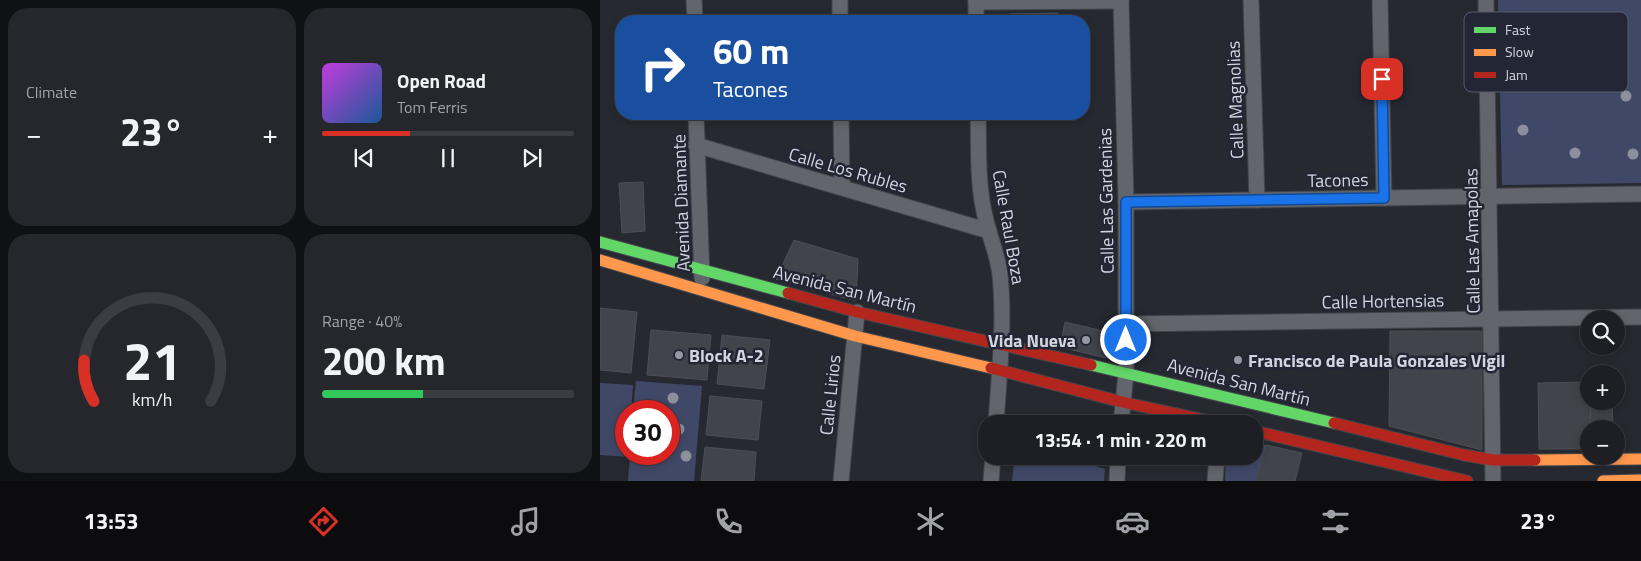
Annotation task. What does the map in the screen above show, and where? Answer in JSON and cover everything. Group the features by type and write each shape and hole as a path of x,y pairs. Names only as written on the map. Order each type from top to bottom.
{"main road":[{"name":"Avenida San Martín","path":"600,242 857,312 1126,373 1464,455 1493,460 1641,459"},
{"path":"600,260 855,336 1000,370 1122,402 1183,415"},
{"path":"1263,433 1468,481"},
{"path":"1602,481 1641,480"}],"street":[{"path":"694,0 695,15"},
{"path":"840,0 840,15"},
{"path":"976,15 976,1 1121,0"},
{"name":"Calle Las Gardenias","path":"1121,0 1126,202 1126,373 1121,415"},
{"name":"Calle Magnolias","path":"1250,0 1257,200"},
{"path":"1380,0 1384,198"},
{"name":"Calle Las Amapolas","path":"1488,92 1493,481"},
{"name":"Avenida Diamante","path":"696,120 703,292"},
{"path":"841,120 842,187"},
{"name":"Calle Raul Boza","path":"978,120 980,189 1000,273 1002,346 997,415"},
{"name":"Calle Los Rubles","path":"696,145 989,231"},
{"name":"Tacones","path":"1126,202 1641,194"},
{"name":"Calle Lirios","path":"841,481 857,312"},
{"name":"Calle Hortensias","path":"1126,324 1641,317"},
{"path":"1221,415 1222,396"},
{"path":"991,481 992,465"},
{"path":"1116,481 1117,465"},
{"path":"1215,481 1216,465"}],"shaded area":[{"path":"1498,0 1641,0 1641,183 1502,185 1500,92 1628,92 1628,12 1498,12"},
{"path":"636,381 702,386 694,481 628,481 629,465 680,465 680,400 634,400"},
{"path":"600,383 633,385 632,400 615,400 615,456 600,455"},
{"path":"1263,444 1266,445 1263,456"},
{"path":"1014,465 1092,465 1105,469 1104,481 1012,481"},
{"path":"1226,465 1260,465 1256,481 1225,481"}],"building":[{"path":"1058,13 1058,15 1008,15"},
{"path":"643,182 645,231 622,233 619,183"},
{"path":"794,240 858,259 856,301 776,279"},
{"path":"600,308 637,312 631,373 600,370"},
{"name":"Vida Nueva","path":"1065,322 1112,333 1106,358 1060,347"},
{"name":"Block A-2","path":"651,330 711,335 707,380 647,375"},
{"path":"1390,331 1482,331 1482,450 1389,426"},
{"path":"722,335 770,340 764,389 717,384"},
{"path":"1580,382 1580,410 1591,410 1590,420 1580,420 1580,449 1539,449 1538,383"},
{"path":"710,396 762,401 758,440 706,435"},
{"path":"1591,410 1612,410 1613,420 1590,420"},
{"path":"1266,445 1302,453 1295,481 1256,481 1260,465 1263,465"},
{"path":"705,447 756,452 754,481 701,481"}],"traffic: fast":[{"path":"600,242 788,293"},
{"path":"1091,365 1334,423"}],"traffic: slow":[{"path":"600,260 855,336 991,368"},
{"path":"1535,460 1641,459"},
{"path":"1603,481 1641,480"}],"traffic: jam":[{"path":"788,293 857,312 1091,365"},
{"path":"991,368 1122,402 1182,415"},
{"path":"1334,423 1464,455 1493,460 1535,460"},
{"path":"1263,433 1467,481"}],"place":[{"name":"Vida Nueva","path":"1086,340"},
{"name":"Block A-2","path":"679,355"},
{"name":"Francisco de Paula Gonzales Vigil","path":"1238,360"}],"route":[{"path":"1126,340 1126,202 1384,198 1382,79"}]}
